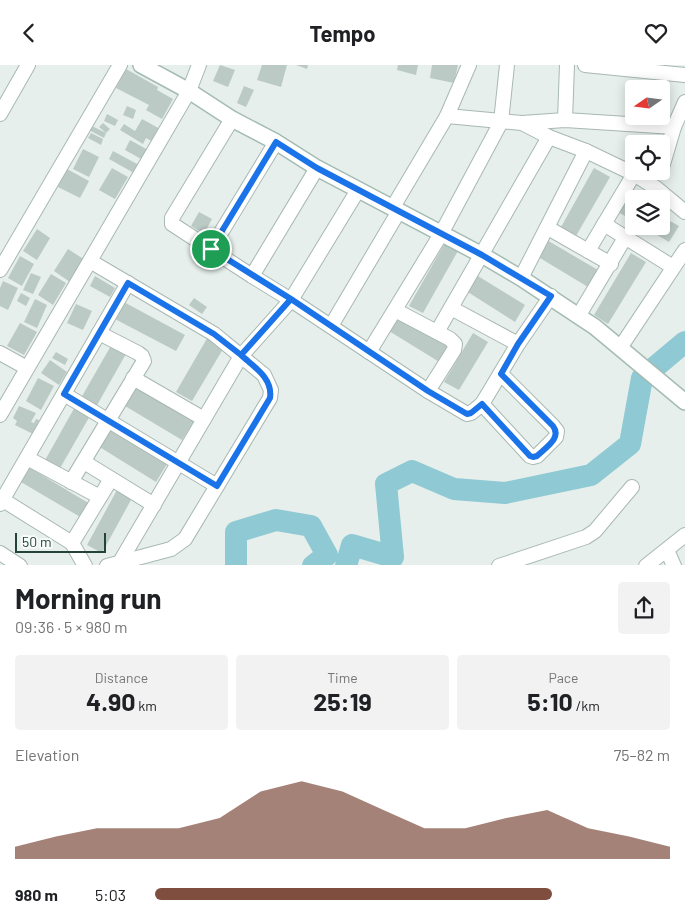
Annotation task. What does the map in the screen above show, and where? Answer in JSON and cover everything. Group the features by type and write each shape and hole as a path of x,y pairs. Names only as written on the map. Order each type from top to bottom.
{"main road":[{"path":"141,65 189,91 232,119 276,142 317,168 482,255 551,296 579,315 685,402"}],"street":[{"path":"0,114 28,65"},
{"path":"0,270 120,65"},
{"path":"0,415 189,91 199,65"},
{"path":"331,326 447,116 469,65"},
{"path":"368,352 441,234 501,122 507,65"},
{"path":"565,120 568,65"},
{"path":"585,65 685,75"},
{"path":"670,141 685,102"},
{"path":"447,116 501,122 522,123 565,120 674,127"},
{"path":"232,119 171,221 368,352 467,414 482,404 518,344 551,296"},
{"path":"522,123 549,137 586,151 625,170"},
{"path":"437,332 549,137"},
{"path":"211,249 276,142"},
{"path":"521,278 586,151"},
{"path":"252,276 317,168"},
{"path":"588,251 630,180"},
{"path":"643,180 685,212"},
{"path":"656,188 658,180"},
{"path":"114,564 154,505 241,355 291,299 358,190"},
{"path":"604,224 673,267"},
{"path":"548,228 611,264"},
{"path":"579,315 626,236"},
{"path":"620,348 685,250"},
{"path":"90,261 214,334 264,375 271,390 270,398 185,539 171,549 114,564"},
{"path":"85,565 72,543 2,502 128,283"},
{"path":"451,308 518,344"},
{"path":"395,310 450,339 455,344 454,350 428,391"},
{"path":"71,482 144,361 142,356 100,333"},
{"path":"0,353 27,368"},
{"path":"482,404 530,456 537,456 556,437 557,431 553,426 501,374"},
{"path":"133,378 204,419"},
{"path":"64,394 217,486"},
{"path":"27,458 100,497"},
{"path":"84,462 154,505"},
{"path":"72,543 112,479"},
{"path":"499,565 586,537 595,531 632,487"},
{"path":"646,565 685,535"},
{"path":"667,550 674,565"},
{"path":"0,553 20,565"}],"building":[{"path":"220,65 235,70 228,87 213,81"},
{"path":"262,65 287,65 281,87 257,80"},
{"path":"296,65 308,65 307,69"},
{"path":"398,65 418,65 416,75 397,70"},
{"path":"432,65 458,65 454,83 430,78"},
{"path":"126,69 158,87 157,90 173,99 162,119 146,110 149,105 116,88"},
{"path":"244,86 254,90 246,107 237,103"},
{"path":"127,106 136,110 133,119 123,115"},
{"path":"107,114 118,120 115,126 104,121"},
{"path":"142,119 162,130 155,143 146,138 143,144 120,130 124,124 135,131"},
{"path":"103,123 110,129 106,133 99,127"},
{"path":"92,126 106,133 104,138 89,130"},
{"path":"91,133 103,139 101,145 88,138"},
{"path":"130,140 148,150 143,160 125,150"},
{"path":"83,149 99,157 89,177 73,169"},
{"path":"113,151 139,165 134,173 109,159"},
{"path":"112,168 128,177 115,199 99,190"},
{"path":"594,168 610,177 576,236 561,227"},
{"path":"67,169 89,181 80,198 58,187"},
{"path":"625,194 625,216 616,211"},
{"path":"199,212 212,219 204,234 191,226"},
{"path":"670,221 679,226 669,242 657,235 670,235"},
{"path":"37,229 50,238 37,260 23,251"},
{"path":"545,239 598,270 588,287 535,255"},
{"path":"446,241 459,249 423,313 409,306"},
{"path":"68,249 85,260 70,282 54,271"},
{"path":"631,253 646,262 608,324 594,315"},
{"path":"20,256 34,264 22,286 8,278"},
{"path":"31,273 41,277 33,294 23,290"},
{"path":"473,273 525,305 515,322 463,289"},
{"path":"51,274 66,283 53,305 38,295"},
{"path":"95,276 115,288 110,297 90,286"},
{"path":"3,281 18,288 8,310 0,306 0,288"},
{"path":"21,293 30,298 26,306 17,301"},
{"path":"194,298 207,307 202,314 189,305"},
{"path":"35,299 47,305 37,328 24,322"},
{"path":"122,301 185,335 176,351 113,318"},
{"path":"76,304 92,311 83,330 67,323"},
{"path":"400,315 451,347 441,363 389,331"},
{"path":"20,323 37,332 24,355 7,346"},
{"path":"473,333 488,342 459,390 444,382"},
{"path":"209,335 226,344 192,401 176,392"},
{"path":"112,344 127,352 96,407 81,398"},
{"path":"56,352 68,359 65,365 52,358"},
{"path":"50,360 67,372 59,385 41,373"},
{"path":"38,378 54,386 41,410 26,401"},
{"path":"131,384 194,421 182,440 120,403"},
{"path":"76,405 91,414 59,470 44,462"},
{"path":"19,406 36,413 31,422 34,423 36,419 39,420 33,434 15,425 17,421 13,418"},
{"path":"109,428 167,464 156,482 98,446"},
{"path":"30,468 90,504 82,518 21,482"},
{"path":"117,490 132,498 102,553 87,545"}],"waterway":[{"path":"346,565 352,545 393,557 386,484 412,471 454,489 505,493 591,475 630,444 642,378 685,342"},
{"path":"236,565 236,532 276,520 311,526 327,555 314,565"}],"route":[{"path":"211,249 276,142 317,168 482,255 551,296 518,344 501,374 553,426 557,431 556,437 537,456 530,456 482,404 467,414 428,391 291,299 266,327 241,355 264,375 271,390 270,398 217,486 64,394 128,283 214,334 241,355 266,327 291,299 211,249"}]}
